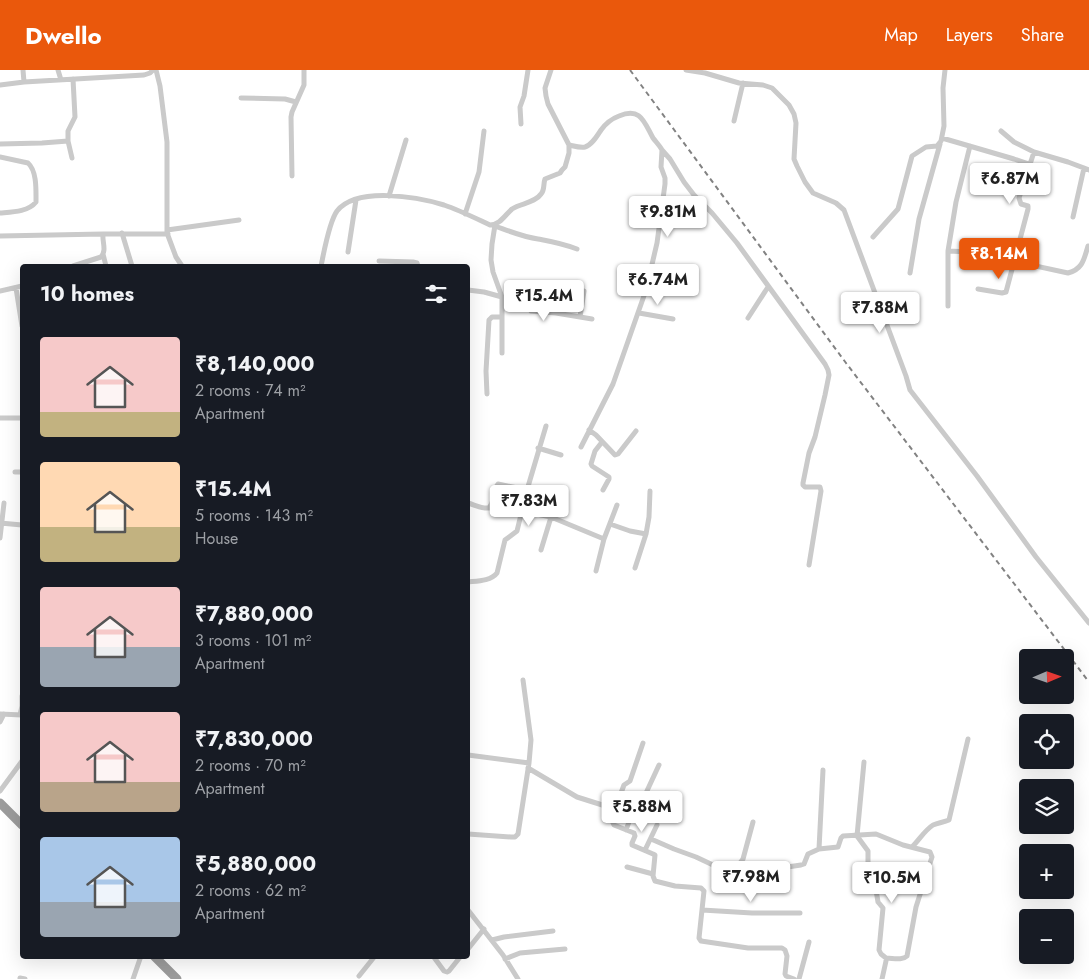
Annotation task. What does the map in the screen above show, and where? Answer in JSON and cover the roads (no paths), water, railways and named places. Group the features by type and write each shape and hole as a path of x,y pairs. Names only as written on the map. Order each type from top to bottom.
{"highway":[{"path":"0,803 20,823"},
{"path":"157,959 177,979"}],"street":[{"path":"23,70 24,82"},
{"path":"58,70 61,80"},
{"path":"0,85 144,75 155,70 160,86 167,142 168,232 181,264"},
{"path":"292,176 291,117 304,85 304,70"},
{"path":"521,124 520,107 524,96 528,70"},
{"path":"502,353 502,299 491,260 495,226 513,209 540,196 544,189 545,179 560,173 565,167 569,153 569,145 548,104 546,96 545,88 552,70"},
{"path":"686,70 705,71 739,83 763,84 772,88 790,105 796,123 794,159 796,166 813,193 836,203 844,210 910,390 977,476 1036,557 1089,623"},
{"path":"910,273 919,219 942,138 945,70"},
{"path":"72,158 68,141 69,128 74,117 73,79"},
{"path":"734,120 743,83"},
{"path":"240,98 285,99 296,102"},
{"path":"569,145 584,147 590,144 606,123 614,118 628,112 639,115 684,182 737,243 826,364 828,370 825,395 803,483 805,487 820,487 821,491 809,565"},
{"path":"465,214 479,172 484,131"},
{"path":"1001,131 1014,142 1034,152 1086,169 1073,218"},
{"path":"942,138 1029,164"},
{"path":"389,196 406,140"},
{"path":"0,144 68,141"},
{"path":"873,237 898,210 912,156 926,147 940,144"},
{"path":"948,306 948,251 956,202 970,146"},
{"path":"581,447 613,384 646,290 657,243 666,180 661,167 662,150"},
{"path":"978,289 1005,293 1028,209 1027,205 1019,202 1019,198 1034,152"},
{"path":"0,158 30,165 33,171 36,200 34,205 21,210 0,213"},
{"path":"322,264 336,213 347,203 366,197 389,196 423,200 445,206 514,234 563,243 577,249"},
{"path":"348,252 356,200"},
{"path":"0,236 168,232 239,220"},
{"path":"122,233 131,264"},
{"path":"102,234 106,264"},
{"path":"948,251 971,252 1068,273 1078,269 1088,246"},
{"path":"79,264 100,257 103,254"},
{"path":"379,261 413,262 417,264"},
{"path":"748,318 768,286"},
{"path":"0,291 20,287"},
{"path":"16,288 20,313"},
{"path":"470,290 484,292 502,299 526,302 531,311 592,319"},
{"path":"580,317 584,291"},
{"path":"639,312 673,320"},
{"path":"487,394 486,371 489,320 502,317"},
{"path":"0,418 20,418"},
{"path":"470,582 483,580 496,575 504,543 507,538 517,531 538,448 546,426"},
{"path":"589,430 615,455 618,454 636,431"},
{"path":"602,442 595,451 591,464 609,476 603,490"},
{"path":"538,448 561,455"},
{"path":"15,472 20,472"},
{"path":"470,504 489,508 498,484 527,490"},
{"path":"635,568 646,534 650,491"},
{"path":"0,538 4,504"},
{"path":"541,550 555,504"},
{"path":"596,571 604,538 617,505"},
{"path":"522,511 551,517 604,538"},
{"path":"1,523 20,526"},
{"path":"610,524 646,534"},
{"path":"470,834 511,837 518,834 531,740 523,680"},
{"path":"0,722 2,714 20,715"},
{"path":"912,847 935,824 949,820 968,740"},
{"path":"642,743 630,781 624,785 615,809 614,825 634,834 632,844 655,856 653,876 656,881 681,887 701,888 704,891 699,938 701,941 748,948 782,948 787,956 785,974 794,979"},
{"path":"470,755 529,765 574,795 615,809"},
{"path":"651,839 713,865 754,872 801,866 804,864 808,854 819,849 836,848 842,837 858,836 879,835 930,852 932,857 916,907 907,956 905,958 886,958 880,954 879,950 883,908 878,902 876,887 868,872 868,850 858,836 864,762"},
{"path":"0,791 20,763"},
{"path":"626,830 639,795 646,794 659,765"},
{"path":"819,849 823,770"},
{"path":"735,870 743,860 753,822"},
{"path":"646,850 658,825"},
{"path":"627,866 653,874"},
{"path":"702,910 800,913"},
{"path":"470,912 506,959 518,979"},
{"path":"470,946 484,929"},
{"path":"492,940 553,931"},
{"path":"799,979 809,942"},
{"path":"506,959 520,954 565,949"},
{"path":"882,979 886,958"},
{"path":"133,979 140,959"},
{"path":"359,976 373,959"},
{"path":"435,959 446,972 459,959"}],"railway":[{"path":"630,70 846,363 1089,682"}]}
